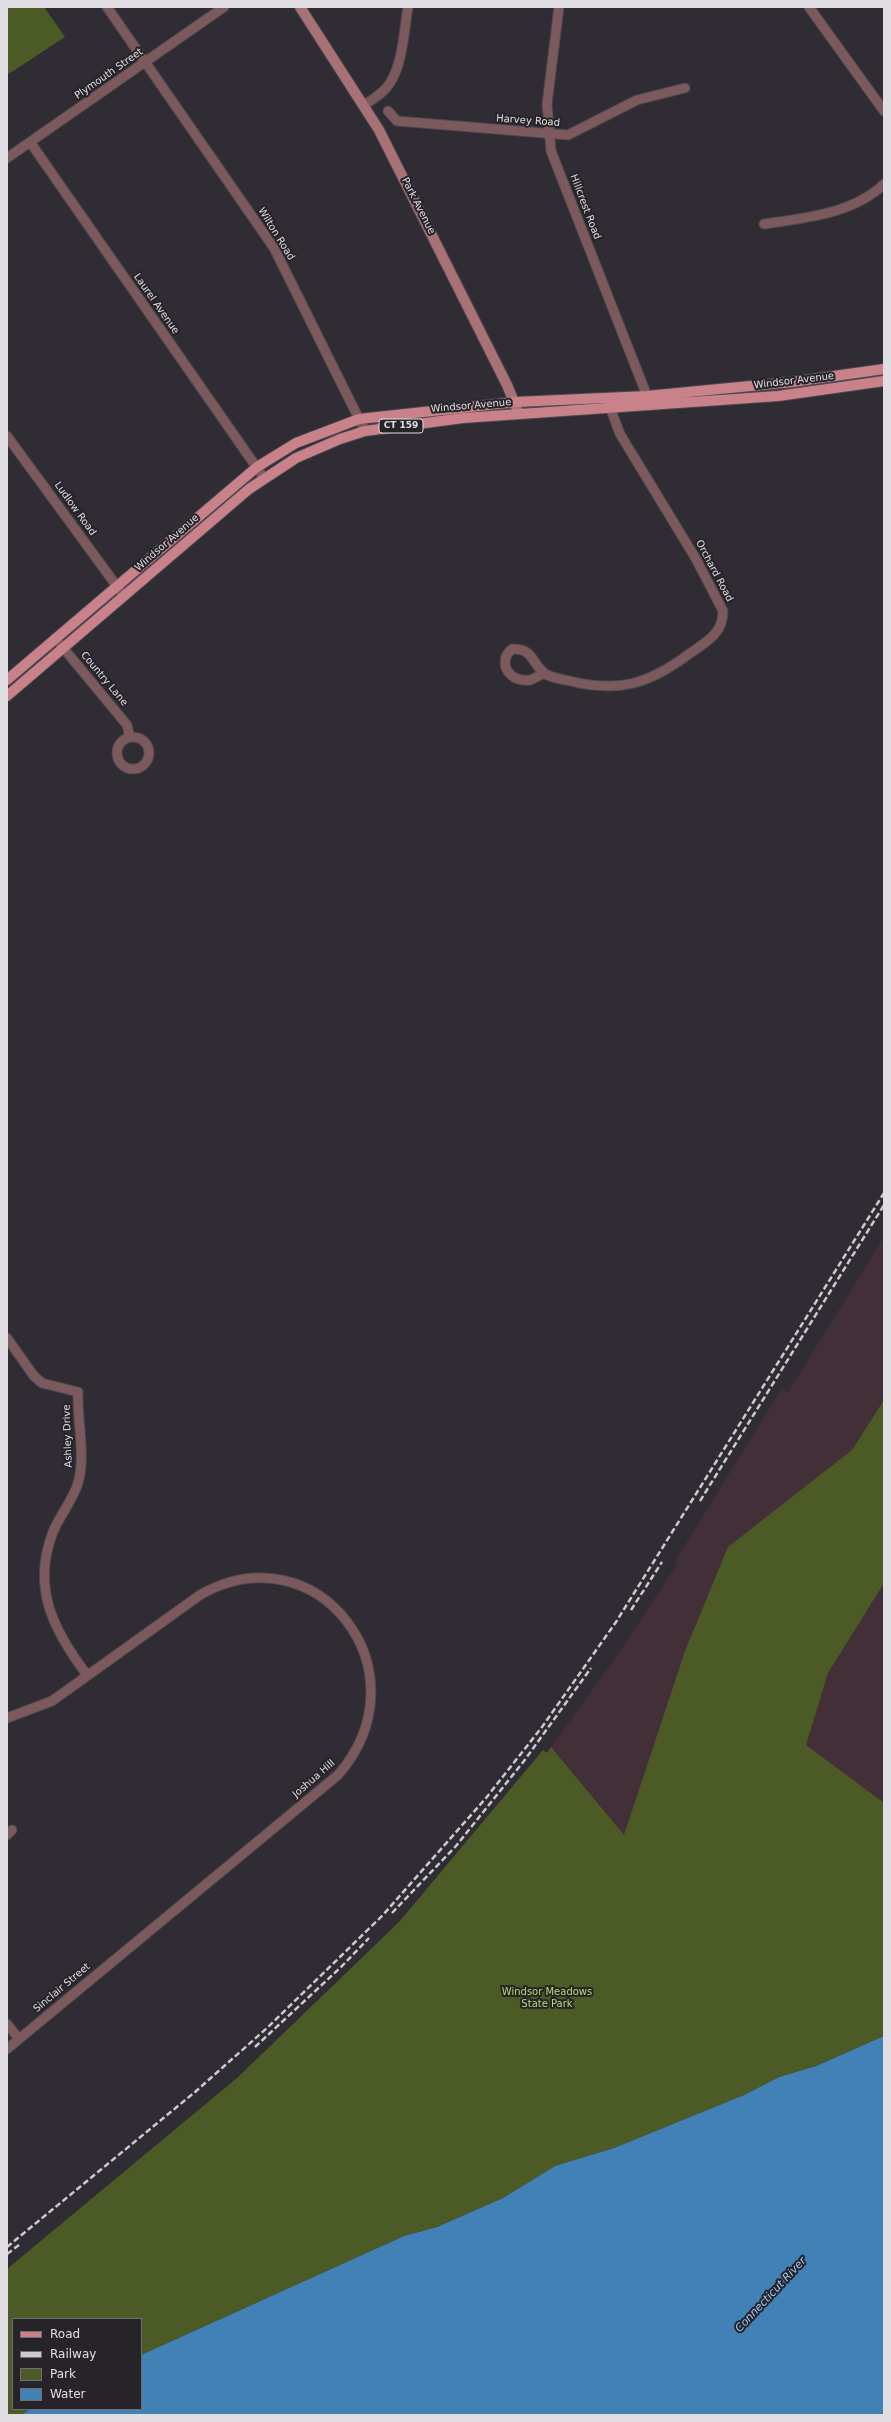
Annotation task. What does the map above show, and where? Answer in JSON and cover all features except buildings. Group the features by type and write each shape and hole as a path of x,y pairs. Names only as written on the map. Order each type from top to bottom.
{"main road":[{"name":"Park Avenue","path":"300,7 364,105 394,159 516,402 519,414"},
{"name":"Windsor Avenue","path":"7,696 264,478 296,458 340,439 365,431 463,418 610,408 649,401 884,369"},
{"name":"Windsor Avenue","path":"7,680 257,467 296,443 359,419 516,402 606,397 649,401 778,396 884,381"}],"street":[{"name":"Wilton Road","path":"107,7 274,248 365,431"},
{"name":"Plymouth Street","path":"7,158 224,7"},
{"path":"364,105 384,91 390,83 399,58 408,7"},
{"name":"Hillcrest Road","path":"559,7 547,104 551,151 649,401"},
{"path":"809,7 884,110"},
{"name":"Harvey Road","path":"388,111 397,121 568,135 637,100 685,88"},
{"name":"Laurel Avenue","path":"30,142 264,478"},
{"path":"764,224 823,214 855,204 884,184"},
{"name":"Orchard Road","path":"544,673 595,687 632,684 647,680 659,675 714,636 720,628 723,617 723,611 696,559 620,434 606,397"},
{"name":"Ludlow Road","path":"7,436 124,596"},
{"name":"Country Lane","path":"56,638 127,725 130,737"},
{"name":"Ashley Drive","path":"7,1338 34,1376 42,1383 78,1392 77,1418 81,1468 78,1484 53,1534 44,1565 46,1592 52,1619 65,1646 88,1675"},
{"name":"Joshua Hill","path":"7,1718 52,1701 178,1609 214,1587 226,1583 259,1579 300,1586 335,1608 359,1640 372,1678 371,1711 363,1737 350,1762 338,1775 131,1945"},
{"name":"Sinclair Street","path":"7,2049 131,1945"},
{"path":"7,2024 19,2039"}],"shaded area":[{"path":"884,1237 884,2036 816,2066 551,1747 623,1647 677,1564 675,1561 782,1388 788,1392"}],"green space":[{"path":"7,7 44,7 65,37 7,75"},
{"name":"Windsor Meadows State Park","path":"884,1400 884,1583 828,1673 806,1745 884,1803 884,2036 816,2066 779,2077 744,2095 614,2148 555,2166 503,2198 437,2227 404,2236 142,2355 142,2318 12,2318 12,2410 29,2410 21,2415 7,2415 7,2269 237,2078 399,1922 543,1750 547,1753 551,1747 624,1835 685,1651 728,1547 852,1450"}],"water":[{"name":"Connecticut River","path":"884,2036 884,2415 21,2415 29,2410 142,2410 142,2355 404,2236 437,2227 503,2198 555,2166 614,2148 744,2095 779,2077 816,2066"}],"railway":[{"path":"7,2247 195,2092 267,2028 383,1915 486,1798 542,1727 616,1622 884,1193"},
{"path":"700,1501 884,1205"},
{"path":"631,1610 662,1562"},
{"path":"392,1913 456,1846 524,1761 591,1668"},
{"path":"255,2047 340,1968 369,1938"},
{"path":"7,2254 19,2245"}]}
